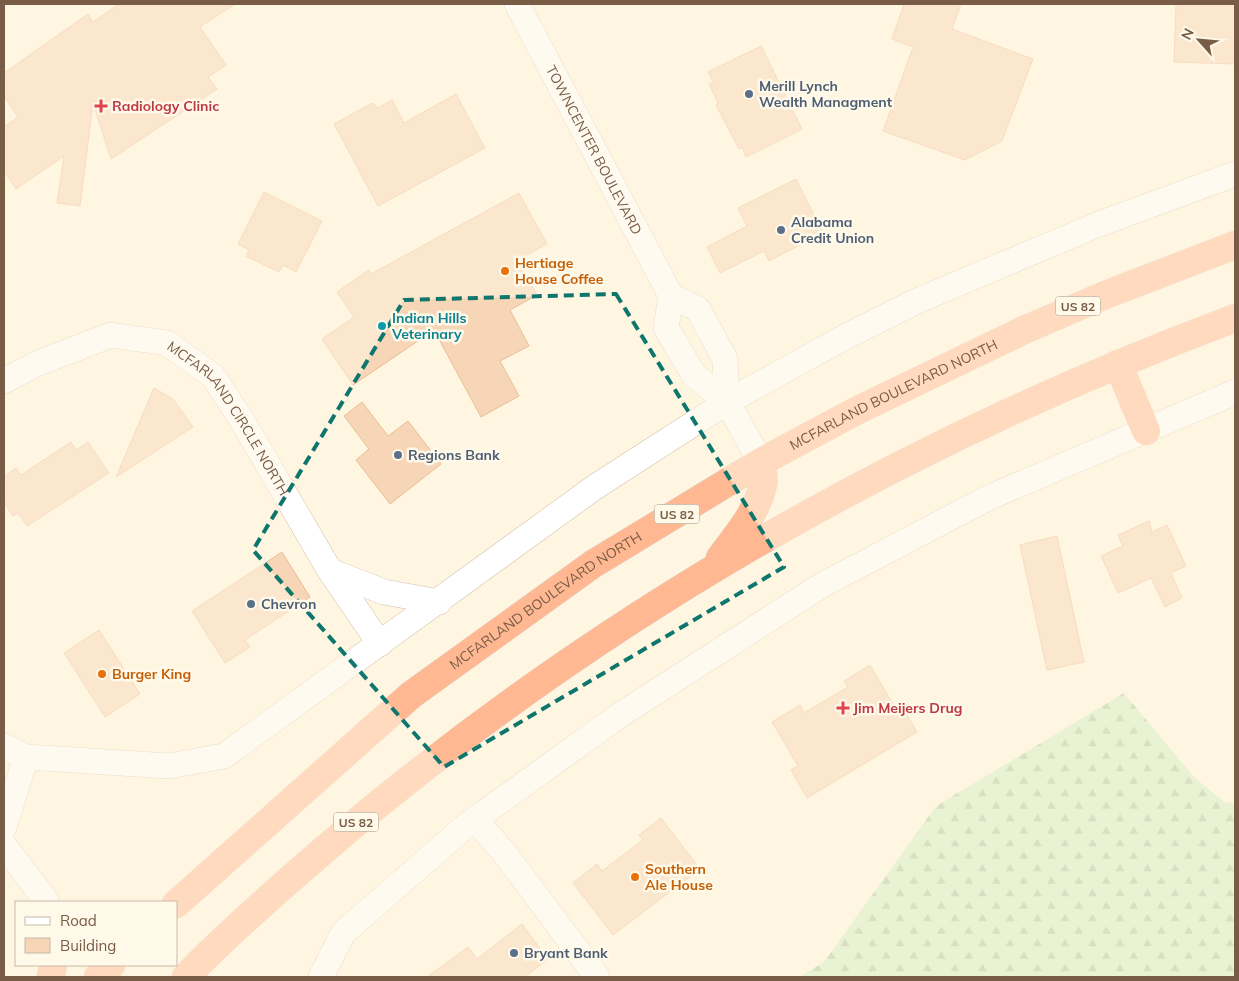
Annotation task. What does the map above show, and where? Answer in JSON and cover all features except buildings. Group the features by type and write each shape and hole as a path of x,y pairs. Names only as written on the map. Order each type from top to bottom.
{"highway":[{"name":"MCFARLAND BOULEVARD NORTH","path":"178,902 411,695 593,564 761,462 858,410 1024,330 1114,291 1235,245"},
{"name":"US 82","path":"186,977 316,856 432,761 539,682 711,569 792,521 926,451 1118,364 1235,318"},
{"path":"1118,364 1146,430"},
{"path":"711,569 746,524 758,500 764,484 761,462"}],"street":[{"name":"TOWNCENTER BOULEVARD","path":"517,4 671,296"},
{"path":"4,746 26,757 169,766 224,756 439,602 595,487 727,402 844,337 919,300 1118,217 1235,174"},
{"path":"727,402 725,359 698,309 671,296 666,328 694,375 727,402 761,462"},
{"name":"MCFARLAND CIRCLE NORTH","path":"4,381 36,364 111,335 167,343 213,376 243,422 330,570 380,644"},
{"path":"321,977 344,933 475,819 620,715 822,585 990,497 1235,392"},
{"path":"330,570 384,592 439,602"},
{"path":"4,827 26,757"},
{"path":"475,819 506,854 597,977"},
{"path":"4,845 46,901"}],"highlighted area":[{"path":"616,294 784,567 444,767 253,550 404,300"}],"green space":[{"path":"1124,693 1194,777 1224,802 1235,803 1235,977 799,977 824,962 936,806"}],"place":[{"name":"Merill Lynch Wealth Managment","path":"749,94"},
{"name":"Radiology Clinic","path":"101,106"},
{"name":"Alabama Credit Union","path":"781,230"},
{"name":"Hertiage House Coffee","path":"505,271"},
{"name":"Indian Hills Veterinary","path":"382,326"},
{"name":"Regions Bank","path":"398,455"},
{"name":"Chevron","path":"251,604"},
{"name":"Burger King","path":"102,674"},
{"name":"Jim Meijers Drug","path":"843,708"},
{"name":"Southern Ale House","path":"635,877"},
{"name":"Bryant Bank","path":"514,953"}]}
